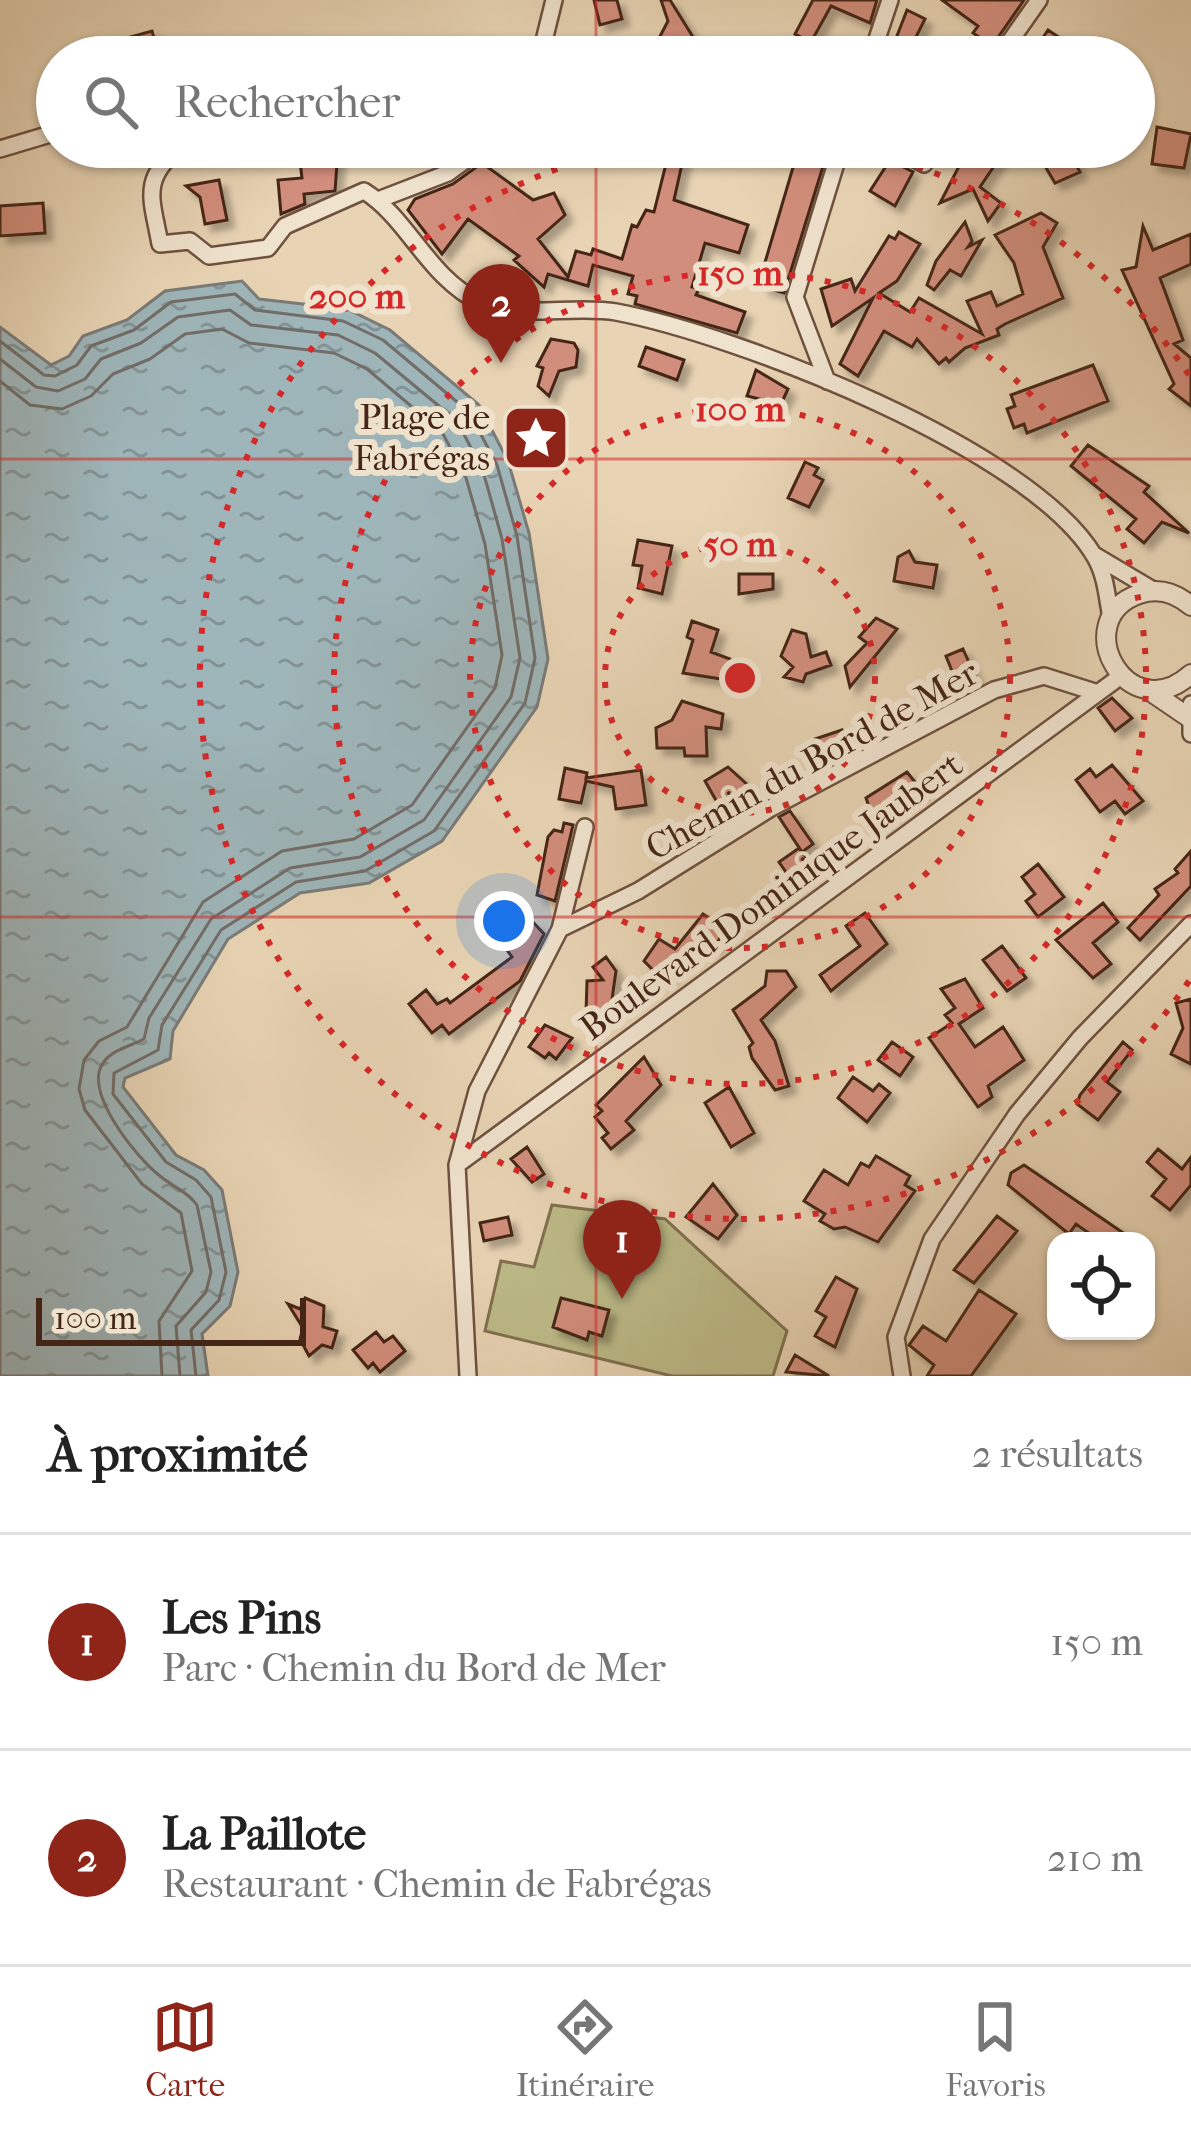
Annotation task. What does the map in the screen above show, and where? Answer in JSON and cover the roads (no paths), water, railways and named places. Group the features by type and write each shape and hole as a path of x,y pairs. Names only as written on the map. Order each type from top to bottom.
{"street":[{"path":"545,36 554,0"},
{"path":"878,36 890,0"},
{"path":"1014,36 1039,0"},
{"path":"0,148 36,138"},
{"path":"160,168 150,186 160,244 190,242 209,256 268,248 285,226 455,168"},
{"path":"827,381 795,296 835,168"},
{"path":"371,195 429,264 485,306 610,311 707,335 827,381 952,442 1027,489 1065,520 1094,554 1191,606"},
{"path":"1094,554 1111,618 1108,654 1121,676 1191,719"},
{"path":"1111,618 1122,604 1191,583"},
{"path":"1147,689 1167,688 1191,674"},
{"name":"Chemin du Bord de Mer","path":"560,929 638,891 771,808 994,690 1044,676 1098,693"},
{"name":"Boulevard Dominique Jaubert","path":"457,1166 1121,676"},
{"name":"Chemin du Bord de Mer","path":"468,1376 457,1166 477,1091 560,929 585,827"},
{"path":"902,1376 896,1337 932,1239 1042,1083 1191,924"}],"water":[{"path":"242,281 259,299 347,309 390,330 479,405 508,461 529,533 548,659 537,707 442,841 369,883 300,893 228,939 173,1031 170,1059 125,1078 123,1087 176,1155 204,1170 222,1190 238,1272 230,1306 202,1334 208,1376 0,1376 0,327 51,365 69,356 83,336 127,320 165,291"}],"place":[{"name":"La Paillote","path":"501,363"},
{"name":"Plage de Fabrégas","path":"536,438"},
{"name":"Les Pins","path":"622,1299"}]}
